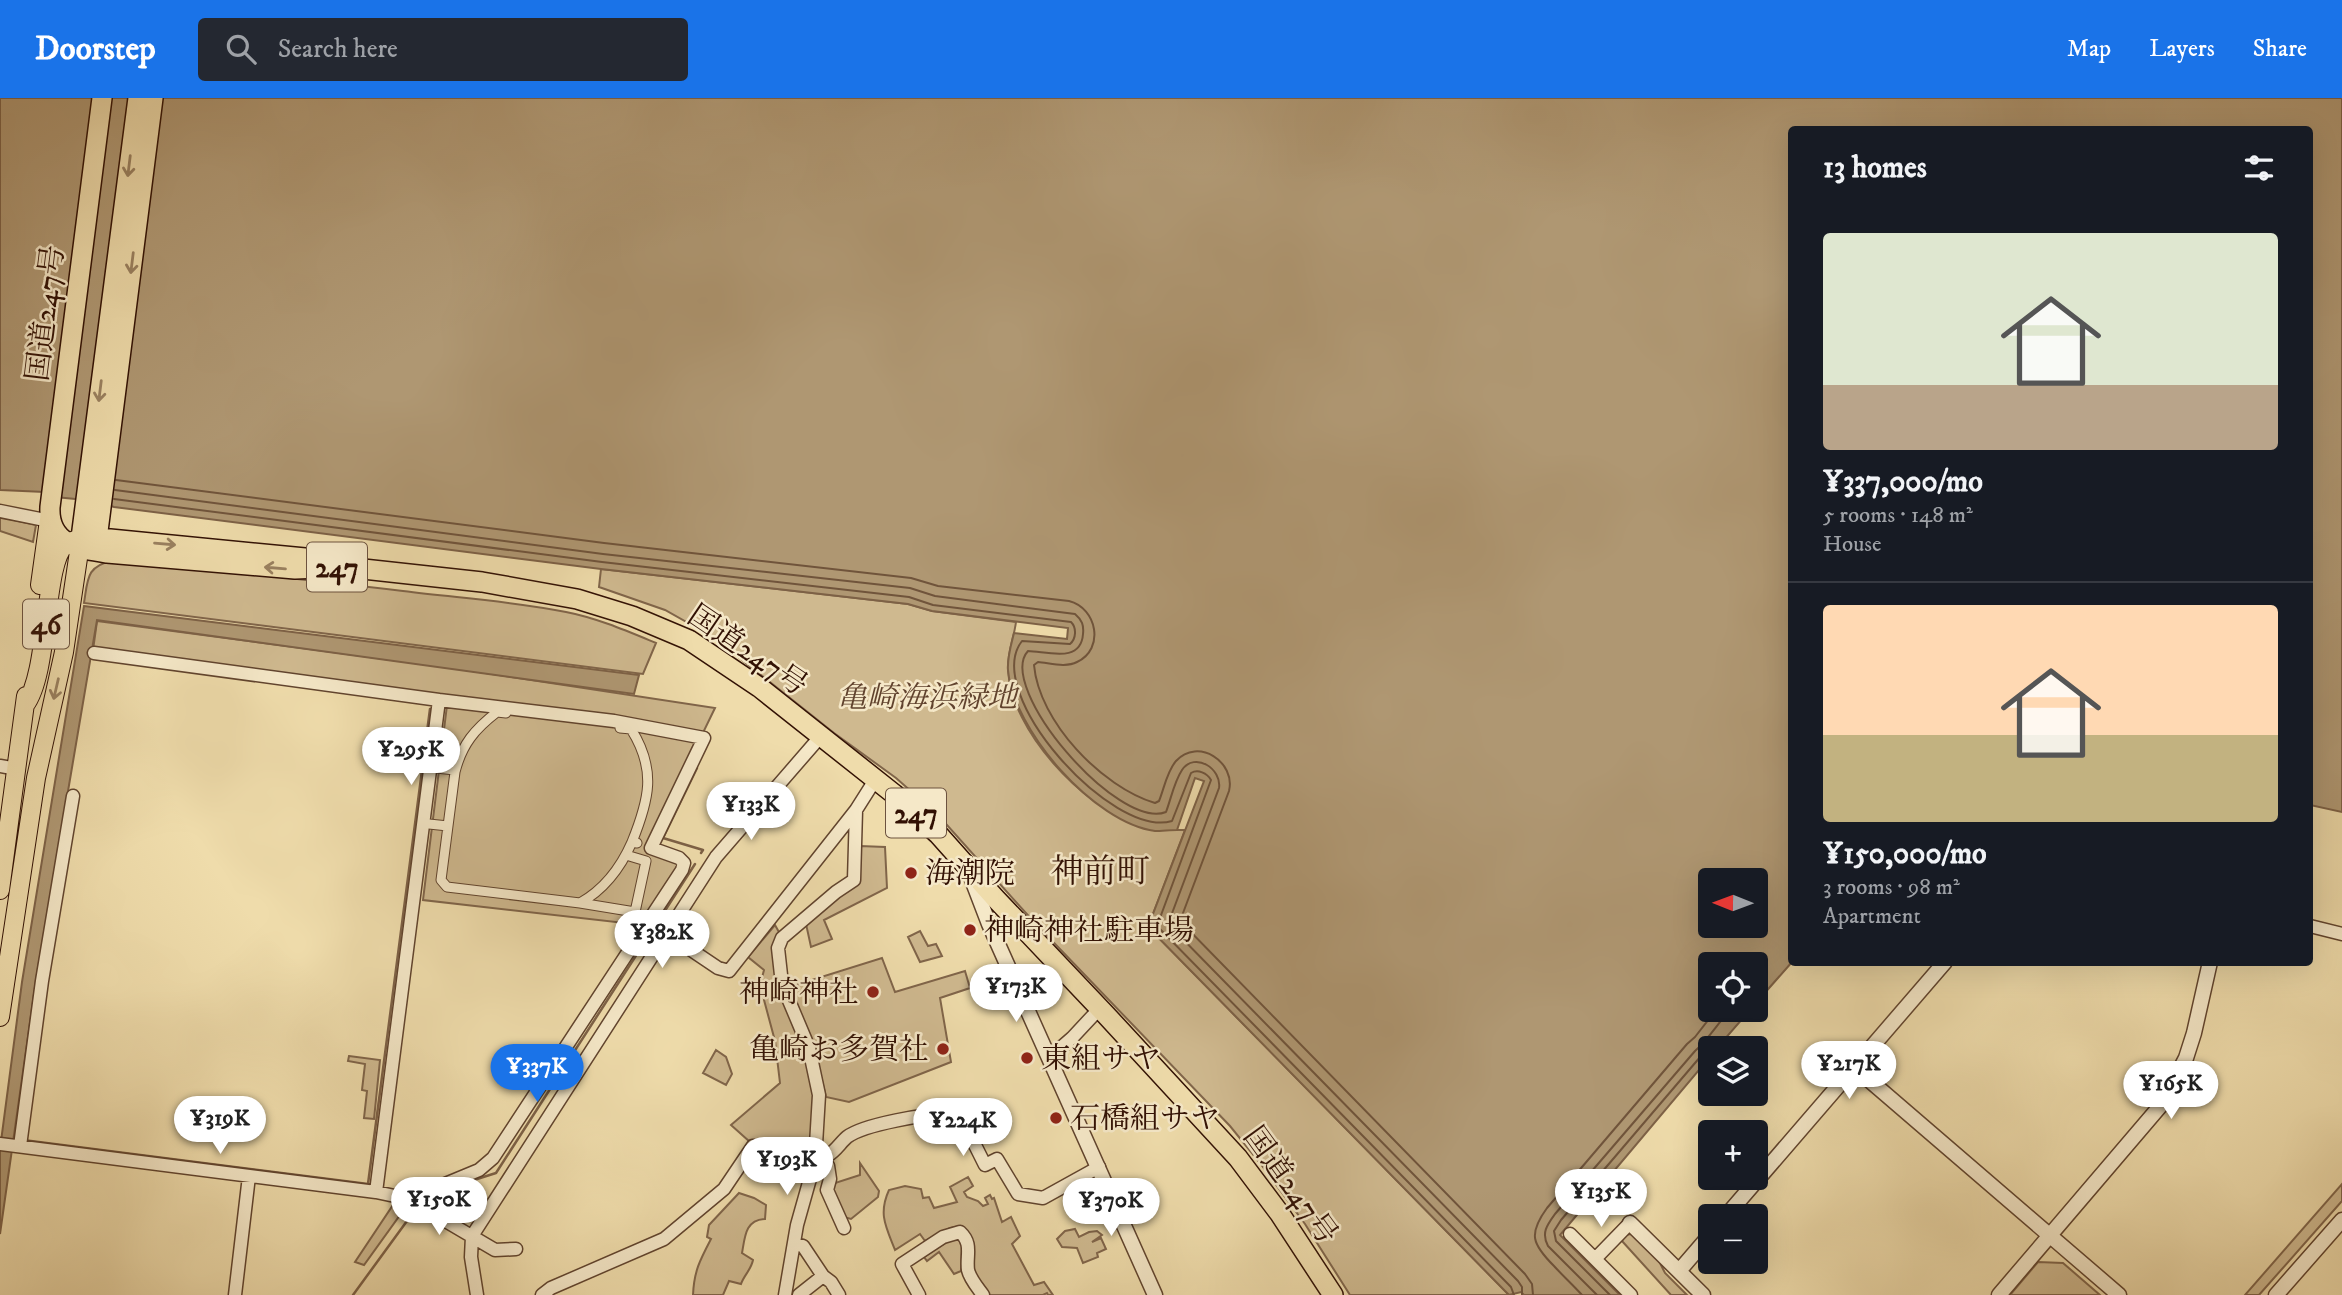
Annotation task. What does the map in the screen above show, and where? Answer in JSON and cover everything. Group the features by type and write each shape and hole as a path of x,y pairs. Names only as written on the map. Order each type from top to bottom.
{"highway":[{"name":"国道247号","path":"47,513 102,98"},
{"path":"93,510 138,98"},
{"path":"47,513 56,533 81,543 93,510 153,98"},
{"name":"国道247号","path":"81,543 305,558 345,566 550,593 632,616 671,632 708,652 759,687 925,821 1238,1158 1280,1214 1333,1295"}],"main road":[{"name":"46","path":"0,890 9,767 25,705 47,513"},
{"name":"46","path":"25,705 32,696 41,657 56,558 81,543"},
{"name":"46","path":"0,1017 36,778 64,652 81,543"}],"street":[{"path":"0,511 47,513"},
{"path":"94,653 614,722 704,738 651,848 679,858 684,863 683,866 632,961 472,1236 471,1256 477,1295"},
{"path":"376,1192 439,700"},
{"path":"580,904 603,887 626,855 635,843 647,799 649,771 631,729 497,712 472,734 462,750 455,770 441,880 447,887 635,912 646,861 626,855"},
{"path":"416,1203 479,1170 493,1158 632,961 666,933 716,857 820,737"},
{"path":"436,768 455,770"},
{"path":"666,933 718,968 729,971 856,810 875,780"},
{"path":"74,796 11,1146 376,1192 416,1203 498,1251 516,1249"},
{"path":"785,1295 800,1214 815,1158 819,1095 809,1048 782,984 778,944 825,901 854,880 856,810"},
{"path":"429,824 448,826"},
{"path":"967,867 989,924 1155,1295"},
{"path":"2313,927 2342,934"},
{"path":"1736,1204 1942,966"},
{"path":"1999,1295 2162,1104 2186,1058 2209,966"},
{"path":"1049,1058 1100,1008"},
{"path":"1854,1068 2119,1295"},
{"path":"542,1295 551,1288 664,1239 724,1189 753,1146 815,1158 827,1156 848,1136 871,1127 936,1113 949,1113 966,1127 985,1165 997,1160 1018,1194 1043,1198 1098,1167"},
{"path":"815,1158 828,1166 830,1180 827,1190 844,1228"},
{"path":"235,1295 250,1176"},
{"path":"2276,1295 2342,1220"},
{"path":"1595,1259 1630,1223 1703,1295"},
{"path":"919,1295 902,1264 943,1237 960,1232 969,1245 968,1271 983,1295"},
{"path":"1570,1234 1631,1295"},
{"path":"795,1244 803,1246 839,1295"},
{"path":"1679,1271 1698,1249"},
{"path":"799,1295 823,1276"}],"green space":[{"path":"0,517 36,525 33,542 0,531"},
{"path":"113,560 525,605 589,618 656,643 643,674 84,603 88,580 93,570"},
{"name":"亀崎海浜緑地","path":"601,569 908,604 932,611 1016,622 1008,664 1012,694 1036,741 1053,763 1094,801 1116,815 1143,827 1185,830 1148,927 1509,1295 1350,1295 1305,1224 1230,1126 1034,922 938,815 896,778 834,733 713,637 665,610 599,587"},
{"path":"97,621 452,668 715,708 649,844 676,862 678,868 642,925 423,900 448,697 93,650"},
{"path":"860,846 885,847 887,888 824,920 832,939 811,947 806,924 859,880"},
{"path":"775,925 780,934 775,953 776,963 802,1044 813,1093 814,1133 808,1146 750,1142 731,1125 780,1083 775,1041 760,985 764,970 748,957"},
{"path":"920,931 928,946 936,944 942,956 920,962 908,937"},
{"name":"神崎神社","path":"882,958 895,992 965,971 970,988 940,998 951,1062 849,1102 826,1097 812,1040 789,987"},
{"path":"716,1050 726,1057 732,1074 726,1085 703,1073"},
{"path":"349,1056 380,1060 374,1119 364,1118 367,1091 362,1090 365,1064 348,1061"},
{"path":"860,1163 879,1191 878,1197 851,1219 844,1217 833,1189 835,1183 860,1175"},
{"path":"968,1177 973,1186 964,1192 967,1197 983,1206 988,1204 985,1198 990,1195 994,1198 1002,1222 1011,1217 1020,1236 1012,1244 1034,1285 1044,1282 1053,1295 989,1295 974,1270 971,1240 960,1226 950,1228 925,1241 920,1234 895,1250 884,1213 889,1190 905,1186 921,1189 923,1198 929,1197 934,1208 957,1202 950,1187"},
{"path":"2342,1184 2342,1201 2259,1295 2245,1295"},
{"path":"739,1193 766,1205 765,1219 753,1222 745,1235 742,1253 753,1260 751,1267 741,1284 729,1281 723,1295 693,1295 698,1266 711,1239 707,1237 709,1225"},
{"path":"393,1205 405,1208 364,1265 355,1262"},
{"path":"1075,1229 1079,1237 1097,1231 1102,1235 1092,1242 1101,1238 1106,1249 1097,1253 1098,1257 1083,1263 1077,1248 1062,1247 1057,1239 1065,1231"},
{"path":"1631,1234 1657,1257 1665,1273 1687,1295 1671,1295 1622,1241 1625,1235"},
{"path":"958,1238 962,1245 961,1271 954,1274 939,1252 927,1261 924,1257 947,1242"},
{"path":"2038,1262 2063,1263 2100,1295 2010,1295"}],"water":[{"path":"0,98 2342,98 2342,812 2313,806 2313,126 1788,126 1788,966 1768,989 1768,952 1698,952 1698,1022 1740,1022 1727,1036 1698,1036 1698,1071 1560,1235 1620,1295 1524,1295 1521,1292 1509,1295 1148,927 1204,781 1195,778 1177,830 1155,831 1131,824 1107,811 1060,770 1024,719 1013,694 1008,665 1014,633 1067,639 1068,628 932,611 908,604 601,569 114,507 96,501 55,497 45,492 0,490"},
{"path":"84,606 639,675 634,694 97,620 36,980 0,1234 0,1149 22,982"}],"waterway":[{"path":"23,1140 368,1184 430,709"},
{"path":"697,768 663,838 703,850 701,853"},
{"path":"455,1186 496,1173 695,864"},
{"path":"353,1295 415,1210"}],"place":[{"name":"海潮院","path":"911,873"},
{"name":"神崎神社駐車場","path":"970,930"},
{"name":"神崎神社","path":"873,992"},
{"name":"亀崎お多賀社","path":"943,1049"},
{"name":"東組サヤ","path":"1027,1058"},
{"name":"石橋組サヤ","path":"1056,1118"}],"district":[{"name":"神前町","path":"1100,870"}]}
